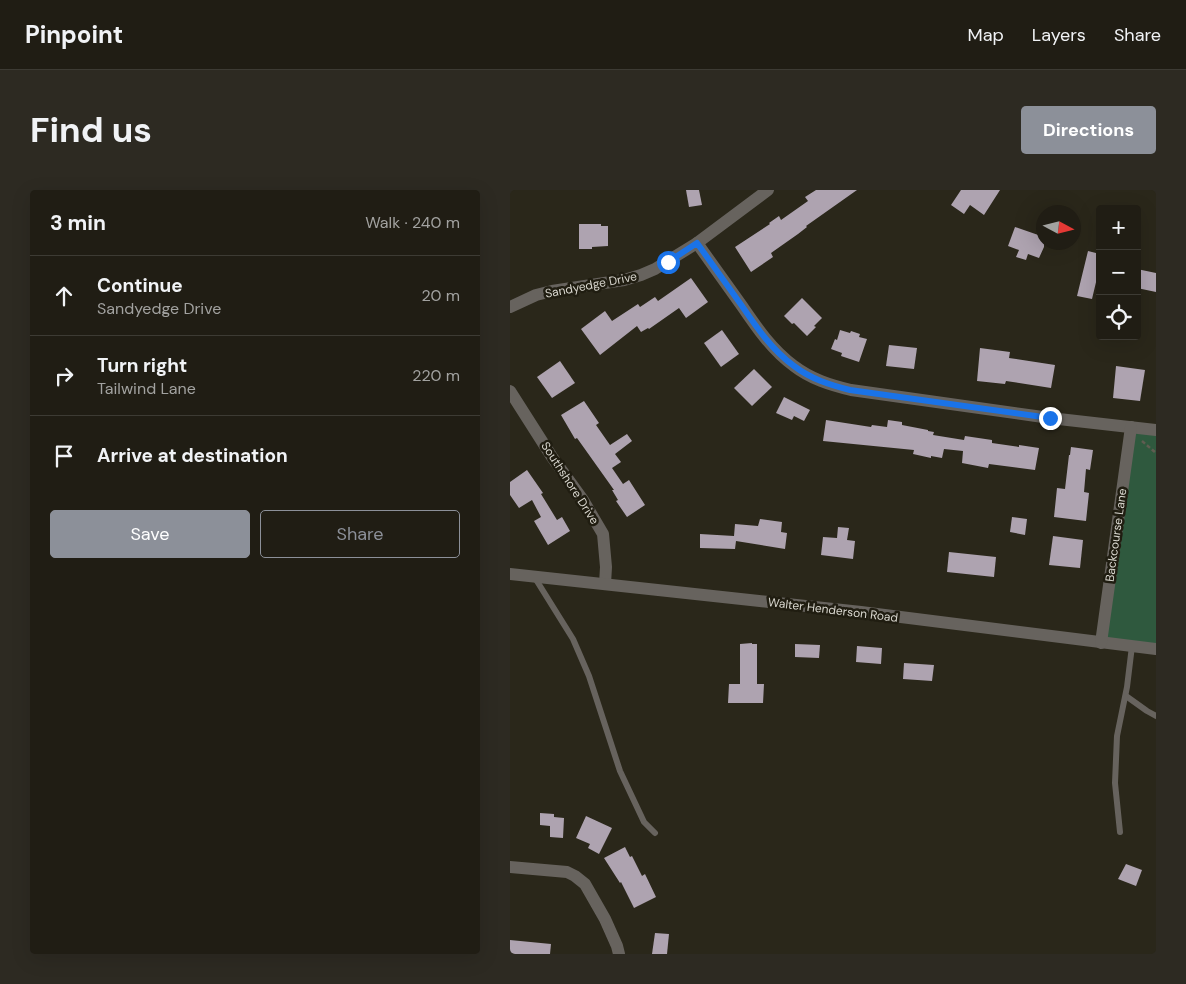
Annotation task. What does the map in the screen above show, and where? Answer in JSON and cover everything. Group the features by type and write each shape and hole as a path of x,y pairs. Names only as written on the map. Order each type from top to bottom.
{"street":[{"name":"Sandyedge Drive","path":"510,307 536,295 552,291 624,280 641,275 668,262 697,243 768,190"},
{"path":"697,243 775,351 795,367 815,379 832,386 1050,418 1156,430"},
{"name":"Southshore Drive","path":"510,390 552,457 583,500 603,534 606,566 605,584"},
{"name":"Backcourse Lane","path":"1102,642 1131,427"},
{"name":"Walter Henderson Road","path":"510,574 861,612 1156,649"},
{"path":"510,867 567,872 575,876 585,884 605,919 619,954"}],"lane":[{"path":"535,577 573,639 589,676 620,772 644,822 655,833"},
{"path":"1120,832 1115,783 1117,736 1126,696 1132,646"},
{"path":"1126,696 1156,716"}],"path":[{"path":"1142,440 1156,453"}],"green space":[{"path":"1131,428 1156,431 1156,649 1102,642"}],"building":[{"path":"686,190 699,190 702,205 689,207"},
{"path":"816,190 857,190 771,253 773,257 751,272 735,247 779,216 781,220 808,201 805,197"},
{"path":"961,190 1000,190 984,215 970,205 964,214 951,205"},
{"path":"579,224 601,224 601,226 608,226 608,246 579,249"},
{"path":"1015,227 1036,234 1036,250 1043,250 1039,258 1028,254 1026,260 1016,257 1019,250 1008,246"},
{"path":"1088,251 1096,253 1096,282 1092,299 1077,296"},
{"path":"1141,270 1156,273 1156,292 1141,289"},
{"path":"691,278 708,302 686,318 679,308 649,329 641,332 637,326 600,355 581,329 605,311 612,321 638,304 640,307 655,297 658,301"},
{"path":"802,298 822,318 807,336 784,316"},
{"path":"722,330 739,354 721,367 704,343"},
{"path":"840,330 860,334 859,337 867,339 859,362 841,356 842,353 831,349 835,339 837,340"},
{"path":"889,345 917,348 914,369 886,366"},
{"path":"980,348 1010,352 1009,358 1055,365 1051,388 1006,381 1005,384 977,381"},
{"path":"560,361 575,383 552,398 537,377"},
{"path":"1116,366 1145,370 1140,401 1113,398"},
{"path":"754,369 772,387 752,406 734,388"},
{"path":"784,397 810,410 804,421 794,416 792,420 776,413"},
{"path":"584,401 599,423 596,425 610,445 627,434 632,441 615,454 621,462 612,468 623,484 629,480 645,505 627,517 616,501 618,500 612,490 614,490 577,438 575,439 561,415"},
{"path":"826,420 871,427 872,425 887,427 888,420 902,422 902,425 934,432 933,435 964,440 965,436 992,440 992,443 1039,448 1035,470 989,464 988,468 962,463 963,451 944,449 942,458 931,456 931,458 913,454 914,450 823,441"},
{"path":"1071,447 1093,450 1090,470 1086,469 1084,492 1089,493 1086,521 1054,517 1057,488 1065,489"},
{"path":"527,470 543,493 541,494 557,520 562,517 570,531 548,545 534,521 541,517 532,500 519,508 510,495 510,482"},
{"path":"1012,517 1027,519 1025,535 1010,532"},
{"path":"760,519 782,522 781,532 787,533 785,549 736,541 735,549 700,548 700,534 734,536 735,524 758,526"},
{"path":"838,527 849,528 847,540 855,541 853,559 821,555 823,537 837,538"},
{"path":"1053,536 1083,540 1080,568 1049,565"},
{"path":"949,552 996,557 994,577 947,572"},
{"path":"740,644 757,644 757,684 764,684 763,703 728,703 729,684 740,684"},
{"path":"795,644 820,645 819,658 795,657"},
{"path":"857,646 882,648 881,664 856,662"},
{"path":"904,663 934,665 932,681 903,679"},
{"path":"540,813 554,814 554,817 564,818 563,838 550,837 550,826 540,825"},
{"path":"586,816 612,828 599,854 588,848 590,844 576,838"},
{"path":"625,847 642,876 645,874 656,897 634,908 621,882 604,858"},
{"path":"1126,864 1142,870 1136,886 1118,879"},
{"path":"655,933 669,934 667,954 652,954"},
{"path":"510,940 551,944 550,954 510,954"}],"route":[{"path":"668,262 697,243 775,351 795,367 815,379 832,386 1050,418"}]}
